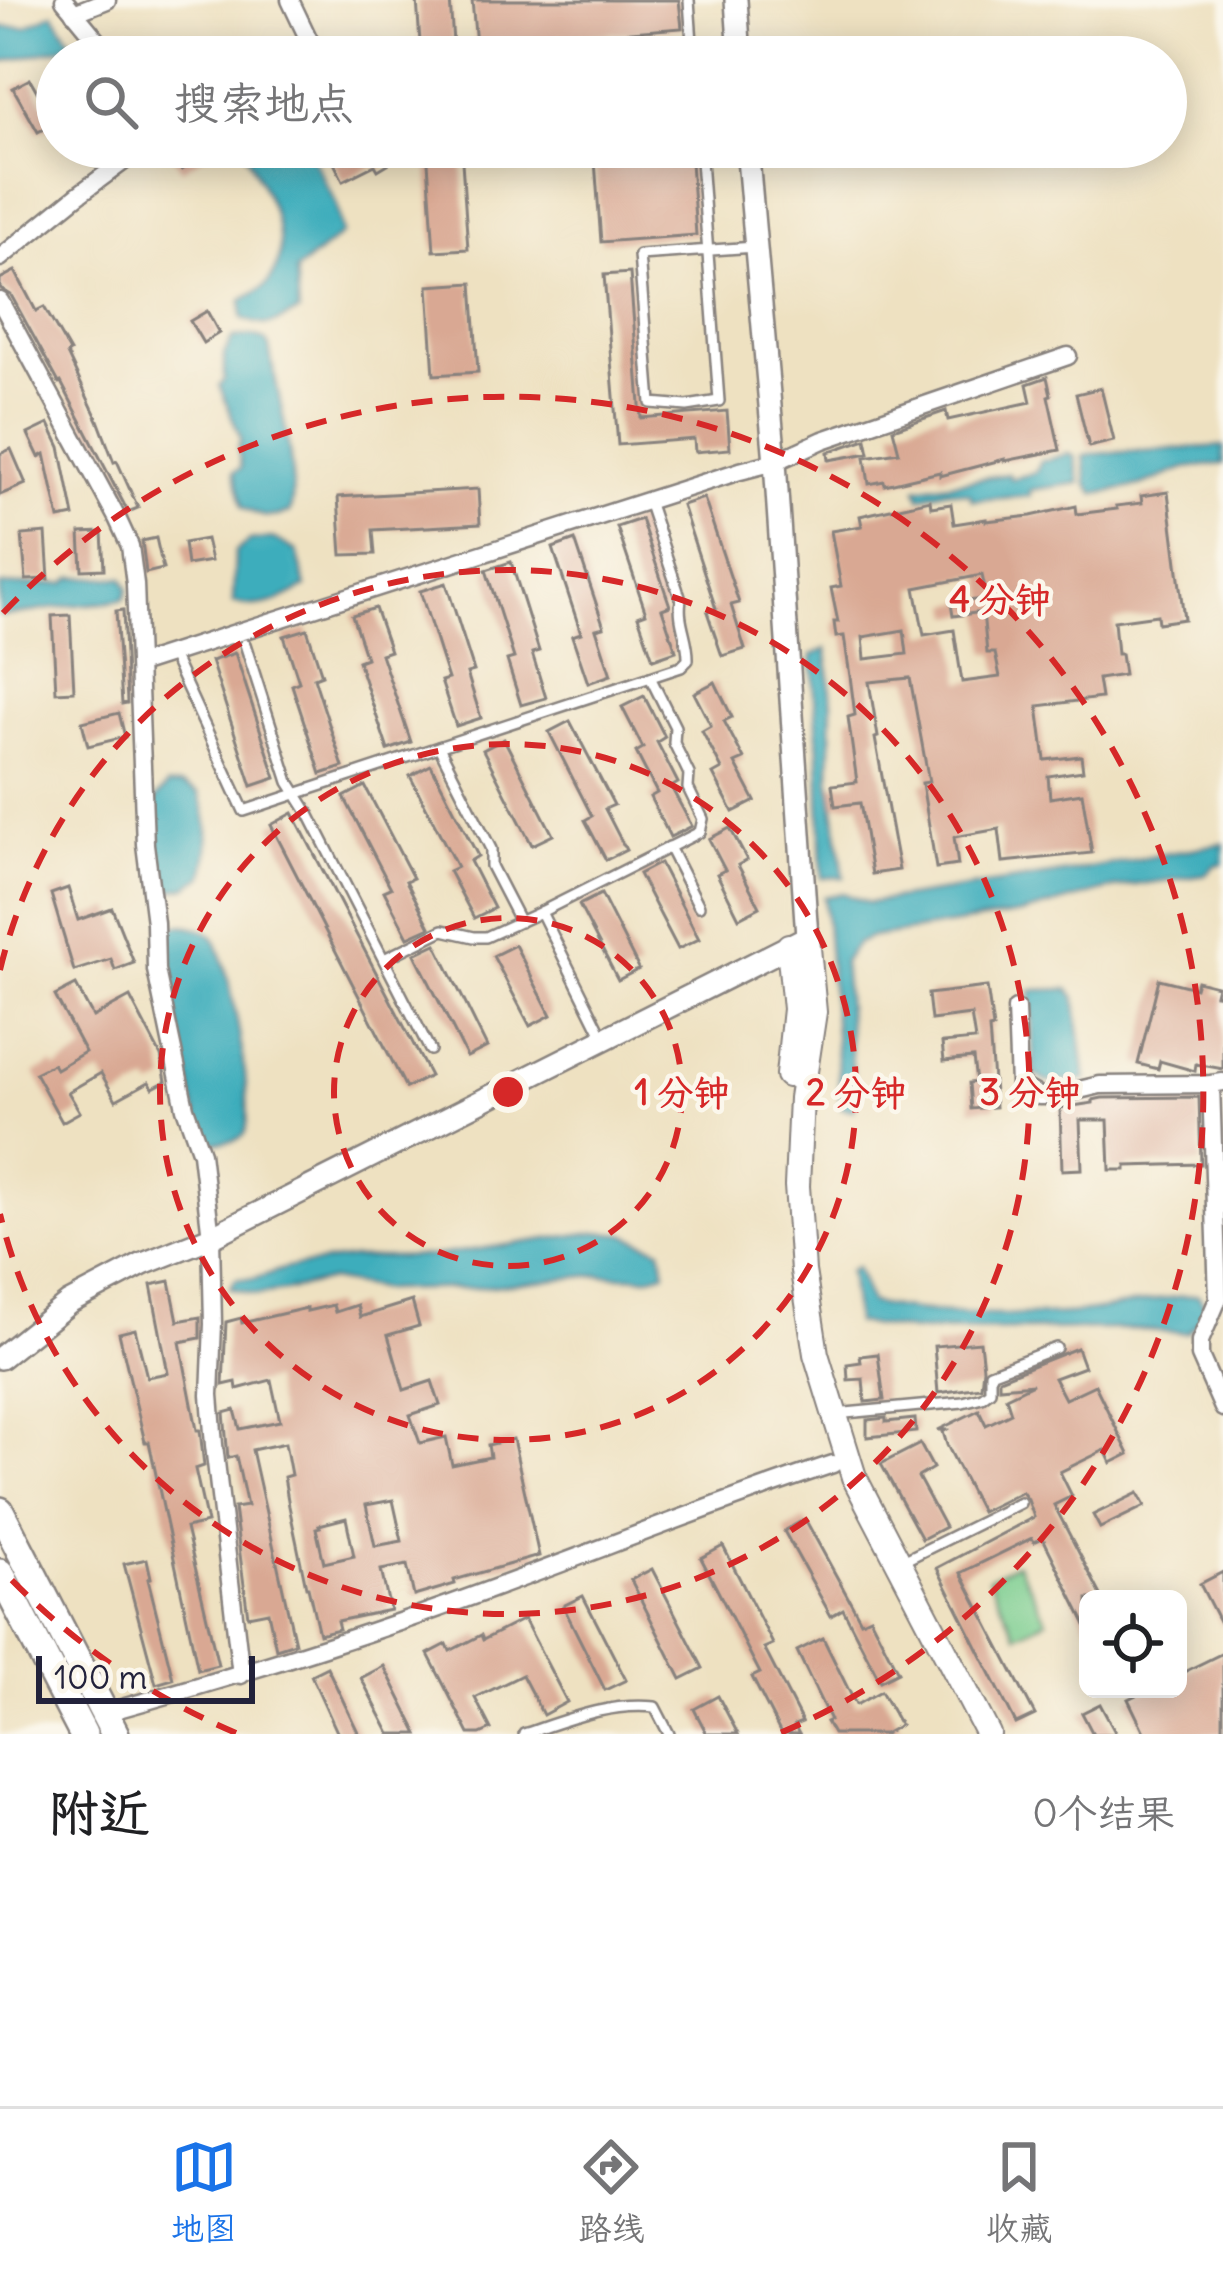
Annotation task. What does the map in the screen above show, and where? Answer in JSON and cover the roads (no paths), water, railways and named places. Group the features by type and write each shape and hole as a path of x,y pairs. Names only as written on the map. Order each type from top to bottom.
{"main road":[{"path":"798,941 814,1012 798,1148 799,1227 816,1354 854,1477 988,1734"},
{"path":"798,941 782,1143 787,1273 804,1370 833,1464 969,1734"},
{"path":"0,1511 95,1727"},
{"path":"0,1573 95,1727"}],"street":[{"path":"94,36 69,7 106,0"},
{"path":"290,0 307,36"},
{"path":"736,0 739,36"},
{"path":"0,258 115,168"},
{"path":"0,1358 69,1303 143,1264 211,1237 798,941 776,462 749,168"},
{"path":"0,301 130,546 156,970 184,1108 201,1153 211,1237 212,1429 241,1675"},
{"path":"139,664 776,462 823,440 1068,356"},
{"path":"1016,1010 1019,1084 1039,1096 1100,1084 1217,1083 1218,1299 1200,1341 1200,1356 1223,1408"},
{"path":"95,1727 833,1464"}],"lane":[{"path":"688,0 691,36"},
{"path":"702,168 709,250 719,401 687,406 651,403 639,255 709,250 755,247"},
{"path":"172,655 244,811 681,667 688,661 688,650 678,614 681,600 648,501"},
{"path":"245,644 290,782 430,1050"},
{"path":"384,959 443,930 486,937 700,832 703,818 688,788 689,774 674,742 675,727 650,677"},
{"path":"439,747 491,849 491,866 520,922"},
{"path":"669,848 699,906"},
{"path":"541,913 604,1039"},
{"path":"833,1414 982,1397 990,1391 990,1373 1056,1348"},
{"path":"899,1563 1020,1503"},
{"path":"524,1734 579,1715 634,1705 655,1707 669,1734"}],"water":[{"path":"53,13 68,36 36,36 36,54 0,62 0,27 26,27"},
{"path":"253,168 318,168 336,203 342,234 296,271 299,312 271,324 258,324 242,318 242,300 266,285 276,270 279,236"},
{"path":"233,338 265,340 269,347 290,457 289,513 276,516 243,507 234,472 241,468 241,439 219,385 224,380 224,354"},
{"path":"1223,446 1223,464 1185,468 1140,486 1095,494 1087,484 1084,457 1091,454"},
{"path":"1068,454 1075,457 1080,483 1030,490 1030,496 972,500 970,493 948,490 920,497 917,488 1009,474 1010,479 1035,473 1041,461"},
{"path":"272,538 297,551 306,587 262,606 233,603 235,552 249,541"},
{"path":"73,577 123,578 128,589 124,599 116,601 0,616 0,586 65,583"},
{"path":"827,649 832,704 830,781 844,877 822,878 812,655"},
{"path":"168,785 199,793 208,844 204,876 187,887 164,891 150,821 155,801"},
{"path":"1223,843 1223,864 1205,875 1114,888 1021,914 872,937 856,944 843,962 854,1110 841,1108 824,897 843,893 868,903"},
{"path":"178,925 213,937 227,974 247,1102 247,1124 243,1136 235,1140 206,1143 197,1117 162,941"},
{"path":"1068,989 1075,996 1086,1080 1047,1082 1034,1074 1031,990"},
{"path":"595,1232 624,1234 661,1249 665,1272 473,1288 383,1290 330,1280 257,1295 230,1288 236,1279 254,1279 286,1268 352,1258 432,1256"},
{"path":"856,1267 870,1303 893,1307 968,1314 1067,1314 1198,1295 1205,1305 1204,1315 1187,1333 912,1331 855,1323 849,1271"}]}
